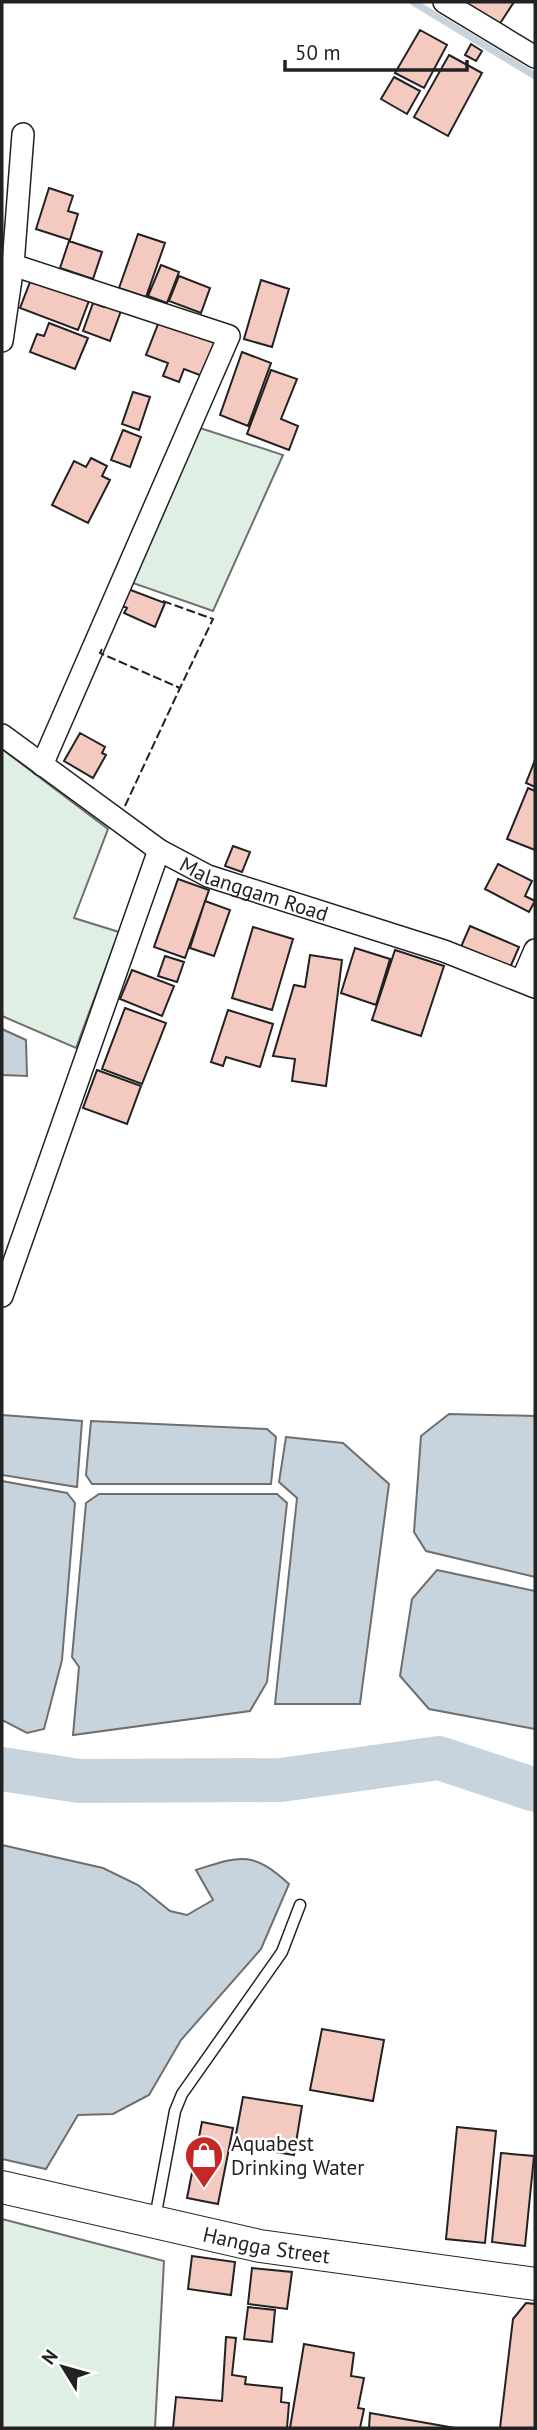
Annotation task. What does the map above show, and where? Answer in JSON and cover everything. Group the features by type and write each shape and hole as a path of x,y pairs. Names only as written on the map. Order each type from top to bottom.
{"street":[{"path":"444,2 535,57"},
{"path":"2,341 13,265 23,134"},
{"path":"13,265 229,336 43,765"},
{"name":"Malanggam Road","path":"2,735 159,850 208,876 444,951 528,983"},
{"path":"2,1296 159,850"},
{"path":"528,983 535,950"},
{"name":"Hangga Street","path":"2,2187 154,2224 260,2246 535,2284"}],"lane":[{"path":"154,2224 175,2111 182,2094 282,1952 300,1905"}],"green space":[{"path":"200,428 283,455 213,611 130,582"},
{"path":"2,749 108,829 74,918 119,932 76,1048 2,1016"},
{"path":"2,2219 164,2261 155,2428 2,2428"}],"shaded area":[{"path":"2,1029 26,1040 27,1076 2,1075"},
{"path":"449,1414 535,1416 535,1577 426,1551 414,1532 421,1436"},
{"path":"2,1415 82,1421 77,1487 2,1475"},
{"path":"91,1421 267,1429 276,1437 271,1484 92,1484 86,1475"},
{"path":"286,1437 343,1443 389,1484 360,1704 275,1704 297,1498 279,1482"},
{"path":"2,1481 67,1493 75,1503 62,1660 44,1729 27,1733 2,1720"},
{"path":"99,1494 277,1494 287,1503 267,1682 250,1711 73,1735 79,1667 72,1657 86,1503"},
{"path":"437,1570 535,1591 535,1729 429,1709 400,1676 412,1599"},
{"path":"2,1845 103,1868 138,1885 170,1911 187,1915 213,1900 196,1870 211,1865 235,1859 255,1861 289,1884 261,1949 181,2040 149,2095 113,2114 78,2115 46,2169 2,2159"}],"building":[{"path":"462,2 514,2 499,25"},
{"path":"420,30 447,45 424,88 395,73"},
{"path":"471,44 482,51 476,61 465,55"},
{"path":"449,55 482,73 448,136 414,117"},
{"path":"394,77 420,91 407,114 381,99"},
{"path":"49,188 73,196 68,211 78,214 70,240 36,229"},
{"path":"138,234 165,243 146,297 119,288"},
{"path":"69,241 102,252 93,279 60,268"},
{"path":"161,265 179,272 167,303 148,296"},
{"path":"179,276 210,288 201,313 169,301"},
{"path":"32,277 90,298 78,330 20,308"},
{"path":"261,280 289,289 272,347 244,339"},
{"path":"107,302 122,308 110,341 83,331 93,303 104,307"},
{"path":"160,319 218,341 205,377 184,369 179,382 163,376 168,363 146,355"},
{"path":"49,323 88,338 75,369 30,352 37,334 44,336"},
{"path":"242,352 271,363 248,426 220,415"},
{"path":"271,370 297,379 281,419 298,426 289,450 247,434"},
{"path":"133,392 150,397 139,430 122,424"},
{"path":"123,430 141,437 130,467 111,460"},
{"path":"91,458 107,466 102,476 110,480 88,523 52,505 74,461 86,467"},
{"path":"128,589 165,603 155,627 124,613 127,608 120,605"},
{"path":"80,733 105,747 102,753 106,755 93,778 64,761"},
{"path":"535,760 535,787 526,783"},
{"path":"528,788 535,791 535,850 507,839"},
{"path":"233,846 250,852 242,872 225,866"},
{"path":"498,864 532,881 525,896 535,901 529,912 485,889"},
{"path":"178,879 209,890 185,958 154,947"},
{"path":"205,901 230,910 214,956 190,948"},
{"path":"470,926 519,947 509,970 460,949"},
{"path":"253,927 293,939 272,1010 232,998"},
{"path":"355,948 390,959 376,1005 341,993"},
{"path":"395,950 444,966 421,1036 372,1020"},
{"path":"310,955 342,960 326,1086 292,1081 295,1059 273,1056 294,985 305,987"},
{"path":"165,956 184,962 177,982 158,976"},
{"path":"132,970 174,986 162,1016 120,999"},
{"path":"125,1008 166,1023 142,1084 102,1069"},
{"path":"228,1010 273,1024 260,1067 226,1057 223,1066 211,1062"},
{"path":"97,1070 141,1086 127,1124 83,1108"},
{"path":"322,2029 384,2040 373,2101 310,2090"},
{"path":"243,2097 302,2106 294,2155 234,2145"},
{"path":"202,2122 233,2128 218,2204 187,2198"},
{"path":"457,2127 496,2131 485,2243 446,2239"},
{"path":"501,2153 534,2156 525,2246 492,2242"},
{"path":"192,2256 235,2262 231,2295 188,2289"},
{"path":"252,2268 292,2272 287,2309 248,2304"},
{"path":"526,2303 535,2304 535,2428 500,2428 513,2319"},
{"path":"248,2307 275,2310 272,2342 244,2339"},
{"path":"226,2337 236,2338 232,2375 246,2377 245,2384 282,2388 281,2402 289,2403 287,2428 173,2428 176,2397 222,2401"},
{"path":"304,2344 354,2353 351,2376 364,2378 358,2408 364,2409 360,2428 290,2428"},
{"path":"370,2413 455,2428 369,2428"}],"waterway":[{"path":"413,2 535,76"},
{"path":"2,1769 79,1781 281,1780 439,1758 535,1790"}],"fence":[{"path":"102,649 100,653 180,688 213,619 160,600"},
{"path":"125,806 180,688 177,687"}],"place":[{"name":"Aquabest Drinking Water","path":"204,2189"}]}
